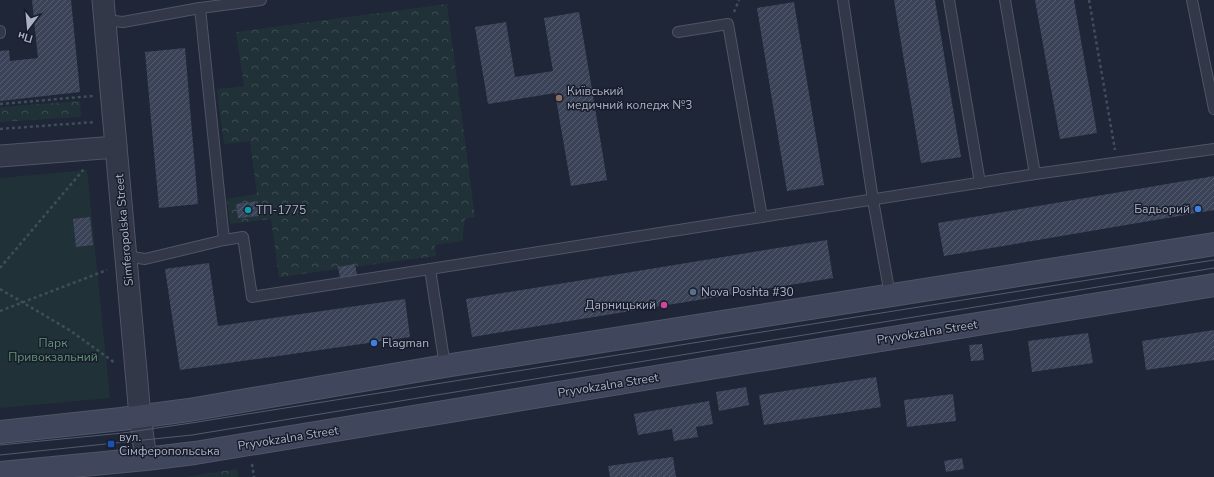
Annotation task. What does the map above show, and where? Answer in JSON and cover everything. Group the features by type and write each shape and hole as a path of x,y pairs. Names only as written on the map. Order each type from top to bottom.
{"main road":[{"path":"0,432 189,410 445,366 890,294 1013,277 1214,244"},
{"name":"Pryvokzalna Street","path":"0,473 146,459 231,447 1214,285"}],"street":[{"name":"Simferopolska Street","path":"104,10 140,416 146,459"},
{"path":"0,156 116,147"}],"lane":[{"path":"104,10 123,22 200,8 261,0"},
{"path":"843,0 873,200 890,294"},
{"path":"949,0 980,183"},
{"path":"1005,0 1035,174"},
{"path":"1192,0 1214,109"},
{"path":"200,8 224,240"},
{"path":"678,32 728,24 762,217"},
{"path":"126,256 145,259 224,240 243,237 252,297 1035,174 1214,149"},
{"path":"430,269 445,366"}],"path":[{"path":"1089,0 1117,162"},
{"path":"0,104 94,96"},
{"path":"0,129 114,122"},
{"path":"0,268 87,165"},
{"path":"0,311 108,270 108,277"},
{"path":"0,289 71,330 116,363"},
{"path":"115,355 116,371"},
{"path":"252,457 254,477"}],"green space":[{"path":"447,4 475,217 465,219 462,241 435,245 436,256 279,277 271,219 230,224 227,199 257,194 250,141 224,144 217,89 244,86 236,32"},
{"path":"80,101 81,117 0,122 0,107"},
{"name":"Парк Привокзальний","path":"87,170 110,398 0,408 0,178"},
{"path":"237,469 238,477 185,477"}],"building":[{"path":"32,0 71,0 80,92 0,101 0,51 9,50 10,61 38,58"},
{"path":"894,0 935,0 961,157 921,163"},
{"path":"1035,0 1074,0 1097,133 1060,139"},
{"path":"794,2 824,185 787,191 757,8"},
{"path":"579,12 607,180 571,186 555,93 488,104 475,27 506,22 515,77 553,71 544,18"},
{"path":"185,48 198,204 159,208 145,52"},
{"path":"1214,176 1214,210 944,256 938,223"},
{"name":"ТП-1775","path":"258,201 259,216 238,218 236,204"},
{"path":"90,217 93,245 76,247 73,219"},
{"path":"827,240 833,278 472,337 466,299"},
{"path":"209,263 218,326 405,299 410,337 180,370 165,269"},
{"path":"355,264 357,275 340,278 338,267"},
{"path":"1214,330 1214,360 1146,370 1142,341"},
{"path":"1088,333 1093,363 1032,372 1028,341"},
{"path":"982,344 984,360 971,361 969,345"},
{"path":"876,377 881,407 764,425 759,395"},
{"path":"746,387 749,405 719,411 716,392"},
{"path":"953,394 956,421 907,427 904,400"},
{"path":"709,401 713,424 696,427 698,437 674,441 672,429 638,435 634,414"},
{"path":"673,457 676,477 610,477 608,466"},
{"path":"962,458 964,469 946,472 944,461"}],"tram line":[{"path":"0,445 123,433 191,423 1214,260"},
{"path":"0,455 192,435 1214,268"}],"place":[{"name":"Київський медичний коледж №3","path":"559,98"},
{"name":"Бадьорий","path":"1198,209"},
{"name":"ТП-1775","path":"248,210"},
{"name":"Nova Poshta #30","path":"693,292"},
{"name":"Дарницький","path":"664,305"},
{"name":"Flagman","path":"374,343"},
{"name":"вул. Сімферопольська","path":"111,444"}]}
